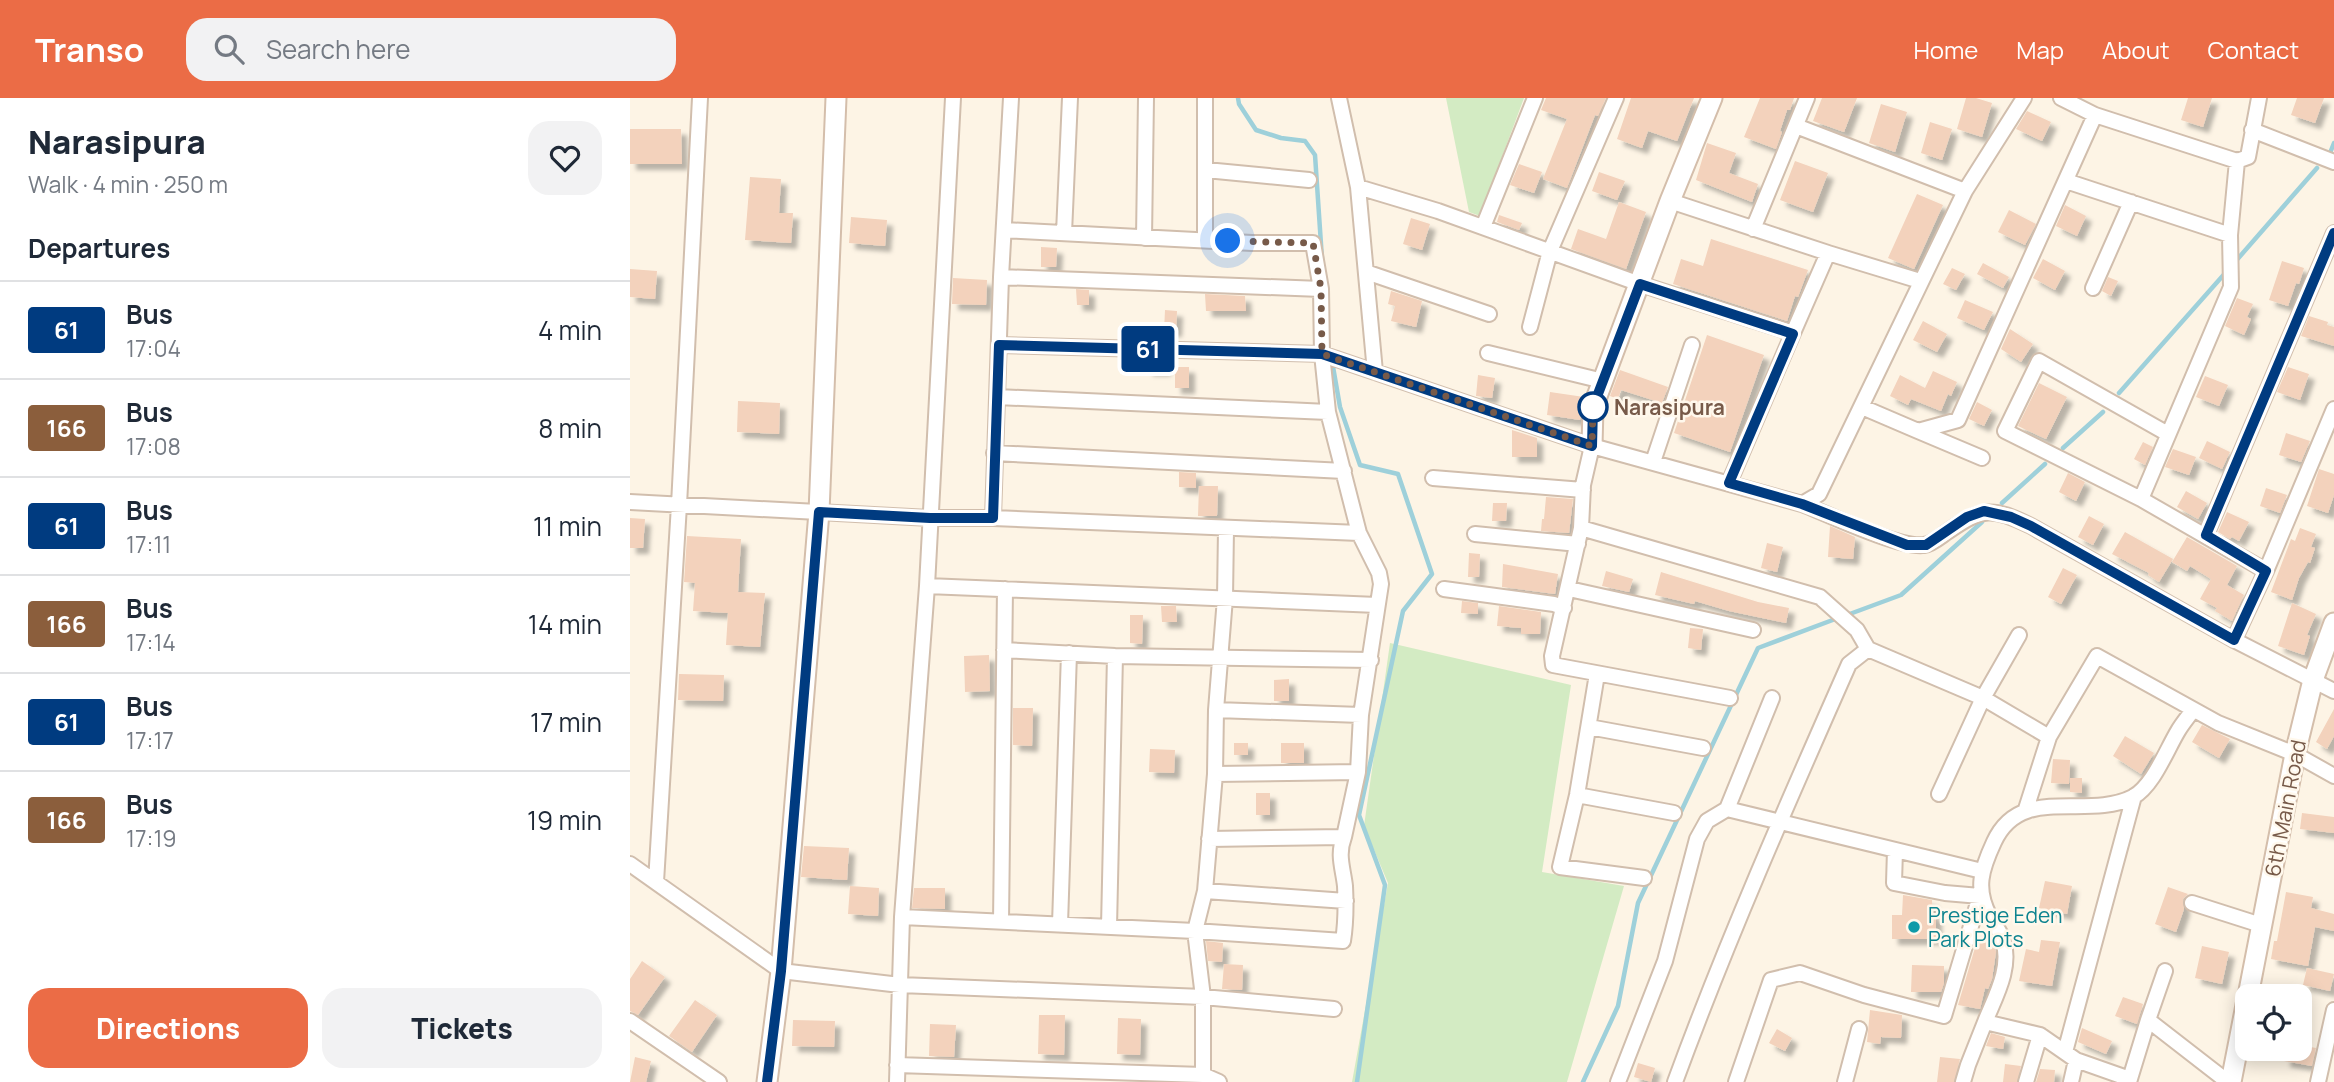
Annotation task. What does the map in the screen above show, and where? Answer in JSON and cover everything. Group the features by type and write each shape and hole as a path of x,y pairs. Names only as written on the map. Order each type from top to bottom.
{"street":[{"path":"656,882 700,98"},
{"path":"767,1082 781,971 819,512 836,98"},
{"path":"897,1082 902,917 927,586 953,98"},
{"path":"993,518 1001,277 1011,98"},
{"path":"1065,233 1070,98"},
{"path":"1143,238 1146,98"},
{"path":"1205,98 1205,240"},
{"path":"1339,98 1358,187 1372,371"},
{"path":"1483,227 1535,98"},
{"path":"1530,327 1550,251 1616,98"},
{"path":"1712,98 1670,201 1593,407 1592,446 1583,490 1581,528 1552,656 1553,665 1730,698"},
{"path":"1753,229 1807,98"},
{"path":"1802,504 1819,494 1965,191 2024,98"},
{"path":"2061,98 2095,115 2237,161 2248,158 2259,98"},
{"path":"1918,431 1958,420 2095,115"},
{"path":"1796,126 1965,191"},
{"path":"2252,130 2334,162"},
{"path":"2141,499 2231,287 2230,234 2237,161"},
{"path":"1206,170 1309,180"},
{"path":"2066,181 2230,234"},
{"path":"1358,187 1483,227 1640,284 1793,334"},
{"path":"1670,201 1920,281"},
{"path":"2093,288 2131,202"},
{"path":"902,917 1343,941 1346,901 1340,848 1358,772 1362,715 1381,590 1379,573 1359,533 1328,412 1321,289 1313,243 1143,238 1004,230"},
{"path":"2206,535 2334,233"},
{"path":"1729,483 1828,253"},
{"path":"1366,272 1489,314"},
{"path":"1001,277 1321,289"},
{"path":"999,345 1323,355 1592,446 1802,504 1907,545 1926,545 1967,517 1984,511 2011,517 2234,640 2334,691"},
{"path":"1653,462 1692,345"},
{"path":"1488,353 1602,381"},
{"path":"2168,434 2039,361 2005,431 2141,499 2266,571"},
{"path":"997,397 1328,412"},
{"path":"1862,407 1982,458"},
{"path":"2234,640 2334,409"},
{"path":"994,453 1344,471"},
{"path":"1433,478 1583,490"},
{"path":"630,502 930,518 993,518 1359,533"},
{"path":"1581,528 1820,597 1857,630 1868,649 1983,698 2049,737"},
{"path":"1203,1076 1203,997 1195,931 1205,891 1216,774 1216,710 1225,598 1226,529"},
{"path":"1475,534 1578,544"},
{"path":"927,586 1377,605"},
{"path":"1001,922 1005,589"},
{"path":"1444,589 1554,604 1564,608"},
{"path":"1569,589 1753,630"},
{"name":"6th Main Road","path":"2250,984 2312,680 2334,623"},
{"path":"1939,794 1983,698 2019,635"},
{"path":"1675,1082 1705,1001 1849,664 1868,649"},
{"path":"1004,650 1115,656 1371,660"},
{"path":"1060,924 1069,653"},
{"path":"1109,927 1115,656"},
{"path":"2026,809 2049,737 2097,656 2218,723 2295,754 2334,776"},
{"path":"1597,674 1577,795 1560,867 1644,878"},
{"path":"1618,1082 1665,961 1697,839 1707,821 1727,810 1772,698"},
{"path":"1216,710 1362,715"},
{"path":"1736,1082 1772,980 1800,973 1864,995 1944,1016 1980,896 1982,871 1995,838 2010,820 2026,809 2105,805 2134,796 2155,774 2178,730 2193,710"},
{"path":"1589,727 1703,748"},
{"path":"1216,774 1358,772"},
{"path":"1577,795 1674,813"},
{"path":"2071,1082 2070,1056 2134,796"},
{"path":"1727,810 1982,871"},
{"path":"1209,839 1344,837"},
{"path":"1895,850 1894,883 1945,893 1980,896"},
{"path":"630,864 781,971 900,985 1203,997 1334,1009"},
{"path":"1205,891 1346,901"},
{"path":"1963,1082 2006,965 2003,940 1980,896"},
{"path":"2192,903 2262,925"},
{"path":"1984,1022 2040,1035 2070,1056 2129,1081 2165,971"},
{"path":"2318,1082 2334,1010"},
{"path":"2148,1020 2230,1082"},
{"path":"630,1021 719,1082"},
{"path":"1845,1082 1858,1029"},
{"path":"2026,1082 2040,1035"},
{"name":"6th Main Road","path":"2230,1082 2235,1057"},
{"path":"897,1065 1203,1076 1219,1082"}],"green space":[{"path":"1446,98 1524,98 1480,216 1469,212"},
{"path":"1390,643 1571,685 1542,872 1624,886 1567,1082 1352,1082 1388,883 1364,826"}],"building":[{"path":"1546,98 1606,98 1598,116 1595,115 1567,188 1543,179 1567,119 1541,110"},
{"path":"1631,98 1694,98 1677,141 1648,131 1642,148 1617,139"},
{"path":"1760,98 1794,98 1790,110 1787,110 1776,149 1744,137"},
{"path":"1822,98 1857,98 1844,132 1813,121"},
{"path":"1966,98 1992,103 1982,137 1957,129"},
{"path":"2188,98 2212,98 2203,127 2181,120"},
{"path":"2297,98 2324,98 2315,123 2291,115"},
{"path":"1881,104 1907,112 1895,152 1869,143"},
{"path":"2027,111 2051,122 2042,141 2016,129"},
{"path":"1930,122 1952,129 1942,160 1921,153"},
{"path":"630,129 681,129 682,164 630,164"},
{"path":"1707,143 1736,153 1729,173 1758,184 1752,202 1696,180"},
{"path":"1795,161 1828,173 1813,212 1780,200"},
{"path":"1519,164 1542,172 1534,193 1510,185"},
{"path":"1599,172 1625,181 1617,200 1592,191"},
{"path":"750,177 781,179 779,213 793,213 791,243 745,240"},
{"path":"1917,194 1943,205 1914,269 1888,258"},
{"path":"1619,202 1646,212 1626,269 1571,249 1578,229 1606,239"},
{"path":"2065,205 2086,216 2077,236 2056,226"},
{"path":"2009,210 2036,224 2025,245 1998,232"},
{"path":"1499,215 1522,223 1519,230 1497,222"},
{"path":"851,217 887,220 885,246 849,243"},
{"path":"1411,218 1430,224 1422,250 1403,244"},
{"path":"1711,239 1808,270 1798,297 1795,296 1787,321 1673,284 1681,259 1703,266"},
{"path":"1041,247 1057,248 1056,267 1041,267"},
{"path":"2043,259 2065,271 2055,290 2033,278"},
{"path":"2282,261 2304,268 2288,306 2269,300"},
{"path":"1983,263 2009,277 2003,288 1977,274"},
{"path":"1952,268 1965,274 1956,290 1943,284"},
{"path":"630,269 657,271 655,299 630,297"},
{"path":"2108,277 2118,281 2111,296 2102,291"},
{"path":"953,278 987,280 986,305 952,304"},
{"path":"1076,289 1089,290 1089,305 1077,305"},
{"path":"1391,291 1422,301 1416,327 1391,321 1395,306 1388,304"},
{"path":"1205,294 1245,296 1246,311 1206,311"},
{"path":"2237,298 2253,304 2247,317 2251,319 2244,335 2225,326"},
{"path":"1965,300 1993,312 1984,330 1957,318"},
{"path":"1165,310 1177,311 1176,331 1164,331"},
{"path":"2309,316 2328,322 2327,325 2334,327 2334,346 2301,336"},
{"path":"1923,321 1947,334 1937,352 1913,340"},
{"path":"2010,329 2033,344 2021,362 2001,349"},
{"path":"1707,335 1764,355 1730,452 1674,433"},
{"path":"1147,359 1165,359 1165,370 1147,370"},
{"path":"1175,367 1189,367 1189,388 1175,388"},
{"path":"2288,367 2309,374 2300,400 2277,392"},
{"path":"1620,370 1668,387 1662,403 1621,390 1618,399 1610,396"},
{"path":"1933,371 1957,382 1941,411 1911,399 1908,405 1890,396 1900,375 1925,388"},
{"path":"1478,375 1495,378 1492,398 1476,396"},
{"path":"2205,376 2228,385 2219,406 2196,397"},
{"path":"2039,383 2067,397 2046,439 2018,426"},
{"path":"1550,392 1584,397 1580,420 1547,415"},
{"path":"738,401 780,403 779,434 737,432"},
{"path":"1977,402 1992,410 1984,426 1969,419"},
{"path":"1512,430 1537,438 1537,457 1512,457"},
{"path":"2286,433 2310,441 2301,462 2279,455"},
{"path":"2207,441 2230,452 2222,469 2199,458"},
{"path":"2143,442 2153,447 2145,465 2134,459"},
{"path":"2173,449 2196,457 2189,475 2165,467"},
{"path":"2319,469 2334,474 2334,495 2328,513 2307,506"},
{"path":"1179,472 1196,473 1196,488 1179,487"},
{"path":"2068,473 2085,482 2076,501 2059,492"},
{"path":"1199,486 1218,486 1217,516 1198,516"},
{"path":"2266,488 2287,495 2280,513 2260,506"},
{"path":"2186,491 2207,503 2198,519 2177,507"},
{"path":"1546,497 1573,499 1569,533 1541,531"},
{"path":"1493,503 1507,503 1506,521 1492,521"},
{"path":"2227,512 2249,522 2239,541 2218,532"},
{"path":"2089,516 2104,524 2093,545 2078,537"},
{"path":"630,518 645,519 643,548 630,548"},
{"path":"1830,526 1855,537 1853,559 1828,557"},
{"path":"2300,528 2316,534 2311,547 2315,548 2310,563 2308,562 2299,578 2292,600 2271,592 2291,539 2295,541"},
{"path":"2125,532 2173,559 2159,582 2148,575 2149,573 2112,554"},
{"path":"687,536 741,539 738,592 765,593 760,647 726,645 728,613 693,611 695,583 684,582"},
{"path":"2187,537 2237,566 2227,585 2244,595 2232,621 2215,611 2217,608 2200,599 2211,579 2190,566 2187,571 2172,562"},
{"path":"1767,543 1783,547 1777,572 1761,568"},
{"path":"1469,553 1480,554 1479,577 1468,577"},
{"path":"1503,564 1558,574 1555,594 1502,587"},
{"path":"2063,568 2077,575 2061,604 2048,597"},
{"path":"1606,571 1633,579 1629,592 1602,586"},
{"path":"1661,572 1758,602 1789,608 1786,623 1695,601 1694,604 1655,595"},
{"path":"1462,601 1478,603 1478,614 1461,613"},
{"path":"2292,603 2316,614 2307,635 2310,636 2304,655 2278,646"},
{"path":"1161,606 1176,606 1177,622 1162,622"},
{"path":"1499,606 1541,612 1540,634 1521,634 1521,628 1497,626"},
{"path":"1130,615 1143,615 1142,644 1130,643"},
{"path":"1690,628 1703,629 1701,650 1688,648"},
{"path":"989,655 990,691 965,692 964,656"},
{"path":"679,674 724,675 723,701 678,700"},
{"path":"1289,679 1289,701 1274,701 1274,680"},
{"path":"1013,708 1033,708 1032,746 1013,745"},
{"path":"2334,709 2334,736 2327,749 2316,742"},
{"path":"2202,725 2230,739 2219,758 2192,742"},
{"path":"2125,736 2154,753 2141,774 2113,756"},
{"path":"1234,743 1248,743 1248,755 1234,755"},
{"path":"1281,743 1304,743 1304,763 1281,763"},
{"path":"1150,749 1175,750 1174,773 1149,772"},
{"path":"2053,759 2070,760 2069,784 2051,783"},
{"path":"2070,778 2082,778 2082,793 2070,792"},
{"path":"1256,793 1270,793 1270,815 1256,815"},
{"path":"2302,813 2334,817 2334,833 2300,829"},
{"path":"804,846 849,848 847,880 801,877"},
{"path":"2045,881 2072,886 2067,914 2039,908"},
{"path":"850,886 879,888 878,916 848,914"},
{"path":"2168,887 2188,894 2183,899 2184,909 2176,932 2155,924"},
{"path":"914,888 945,888 945,909 912,908"},
{"path":"2286,892 2313,897 2311,908 2334,914 2334,931 2315,927 2308,966 2271,959"},
{"name":"Prestige Eden Park Plots","path":"1903,895 1932,900 1932,915 1936,915 1936,939 1892,939 1892,915 1902,915"},
{"path":"2041,940 2060,942 2052,986 2019,981 2026,949 2039,952"},
{"path":"1206,941 1223,943 1222,962 1208,961"},
{"path":"1977,941 1994,944 1996,952 1992,979 1988,989 1985,988 1980,1009 1958,1005"},
{"path":"2202,946 2229,952 2222,984 2195,978"},
{"path":"642,961 665,977 638,1015 630,1011 630,979"},
{"path":"1224,964 1243,965 1242,990 1222,989"},
{"path":"1912,965 1944,966 1941,992 1911,992"},
{"path":"2307,968 2334,974 2330,991 2312,987 2312,984 2303,984"},
{"path":"2123,997 2143,1004 2137,1024 2115,1016"},
{"path":"695,1000 717,1015 692,1052 669,1036"},
{"path":"1870,1010 1902,1015 1901,1038 1881,1037 1880,1044 1867,1042"},
{"path":"1039,1015 1065,1015 1064,1055 1038,1054"},
{"path":"1118,1018 1141,1019 1140,1055 1117,1054"},
{"path":"793,1020 835,1021 834,1047 792,1046"},
{"path":"930,1024 956,1025 954,1057 929,1056"},
{"path":"2082,1028 2112,1041 2106,1054 2078,1042"},
{"path":"1777,1029 1792,1038 1785,1051 1769,1043"},
{"path":"1991,1033 2005,1037 2003,1049 1986,1046"},
{"path":"2312,1047 2316,1048 2312,1066 2284,1061 2312,1061"},
{"path":"635,1057 651,1061 646,1082 630,1082"},
{"path":"1940,1057 1960,1059 1954,1082 1937,1082"},
{"path":"1638,1063 1655,1068 1651,1082 1634,1077"},
{"path":"2005,1064 2021,1066 2017,1082 2003,1082"},
{"path":"2040,1069 2055,1070 2054,1082 2036,1082"}],"waterway":[{"path":"1238,98 1256,130 1281,138 1305,141 1315,155 1322,259"},
{"path":"2330,153 2334,143"},
{"path":"2235,262 2317,168"},
{"path":"2119,393 2227,271"},
{"path":"1332,361 1340,407 1360,465 1398,474 1432,574 1403,611 1359,815 1385,885 1357,1082"},
{"path":"2063,448 2103,412"},
{"path":"2002,503 2045,464"},
{"path":"1847,615 1901,595 1982,522"},
{"path":"1583,1082 1618,1006 1638,903 1758,648 1838,618"}],"bus line":[{"name":"61","path":"767,1082 781,971 819,512 930,518 993,518 999,345 1322,354 1592,446 1593,407 1640,284 1793,334 1729,483 1802,504 1907,545 1926,545 1967,517 1984,511 1999,513 2031,526 2234,640 2266,571 2206,535 2334,233"}],"place":[{"name":"Narasipura","path":"1593,407"},
{"name":"Prestige Eden Park Plots","path":"1914,927"}],"route":[{"path":"1228,241 1313,243 1321,289 1322,354 1592,446 1593,407"}]}
